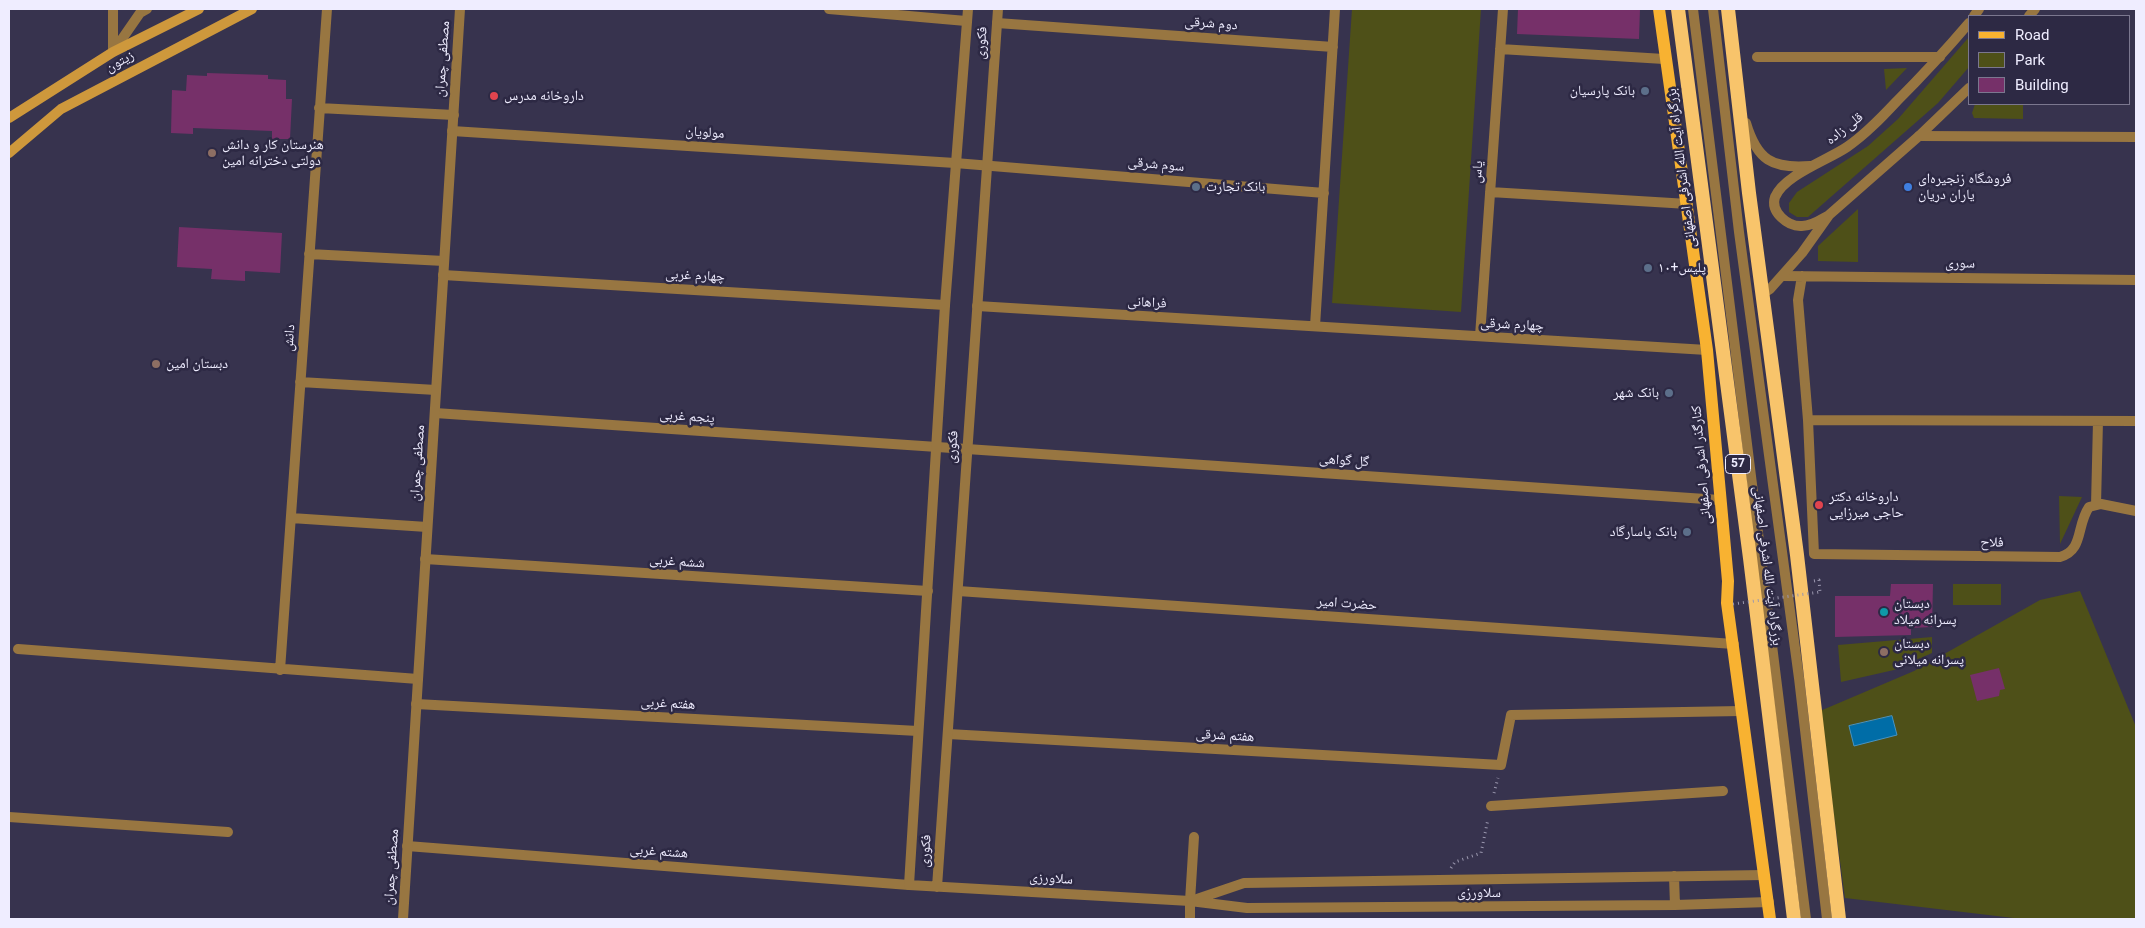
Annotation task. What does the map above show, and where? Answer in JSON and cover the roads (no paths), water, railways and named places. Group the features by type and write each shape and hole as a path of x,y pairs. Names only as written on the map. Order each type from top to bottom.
{"highway":[{"name":"بزرگراه آیت الله اشرفی اصفهانی","path":"1678,9 1750,558 1794,919"},
{"path":"1728,9 1762,294 1798,555 1839,919"}],"main road":[{"name":"زیتون","path":"9,118 113,52 199,9"},
{"name":"زیتون","path":"9,153 62,108 252,9"},
{"name":"کنارگذر اشرفی اصفهانی","path":"1659,9 1664,59 1688,204 1707,350 1728,581 1727,603 1770,919"}],"street":[{"path":"113,9 113,52"},
{"path":"113,52 140,13 147,9"},
{"name":"دانش","path":"280,670 327,9"},
{"name":"مصطفی چمران","path":"403,919 460,9"},
{"path":"829,9 966,21"},
{"name":"فکوری","path":"910,885 918,731 938,448 945,305 968,9"},
{"name":"فکوری","path":"938,887 998,9"},
{"path":"1315,326 1335,9"},
{"name":"یاس","path":"1480,336 1502,9"},
{"path":"1693,9 1806,919"},
{"path":"1713,9 1739,232 1799,678 1827,919"},
{"name":"دوم شرقی","path":"997,23 1333,46"},
{"name":"قلی زاده","path":"1739,100 1750,136 1760,154 1769,162 1781,167 1816,166 1848,147 1880,118 1940,57 1968,23"},
{"path":"1500,50 1664,59"},
{"path":"1757,56 1940,57"},
{"path":"1816,166 1784,185 1775,197 1776,208 1786,221 1801,226 1813,224 1829,214 1919,136 1968,89"},
{"path":"320,108 454,115"},
{"name":"مولویان","path":"452,130 986,166"},
{"path":"1919,136 2136,137"},
{"name":"سوم شرقی","path":"986,166 1324,193"},
{"path":"1490,192 1688,204"},
{"path":"1762,294 1783,276 1802,253 1829,214"},
{"path":"309,254 444,261"},
{"name":"چهارم غربی","path":"444,275 945,305"},
{"name":"سوری","path":"1783,276 2136,280"},
{"path":"1802,276 1798,300 1808,420 2136,422"},
{"name":"فراهانی","path":"977,306 1315,326"},
{"name":"چهارم شرقی","path":"1315,326 1707,350"},
{"path":"300,382 436,390"},
{"name":"پنجم غربی","path":"435,412 967,450"},
{"name":"فلاح","path":"1808,420 1814,554 2060,557 2070,554 2075,548 2084,514 2088,507 2096,505"},
{"path":"2098,421 2096,505 2136,511"},
{"name":"گل گواهی","path":"967,450 1720,500"},
{"path":"291,518 427,527"},
{"name":"ششم غربی","path":"425,559 928,591"},
{"name":"حضرت امیر","path":"958,591 1734,644"},
{"path":"18,649 418,679"},
{"name":"هفتم غربی","path":"416,704 918,731"},
{"name":"هفتم شرقی","path":"948,734 1501,765 1512,715 1741,711"},
{"path":"1491,806 1723,791"},
{"path":"9,817 228,832"},
{"path":"1190,919 1194,837"},
{"name":"هشتم غربی","path":"407,846 910,885"},
{"name":"سلاورزی","path":"1190,901 1244,883 1764,874"},
{"path":"1674,876 1675,905"},
{"name":"سلاورزی","path":"910,885 1190,901 1248,908 1675,905 1768,902"}],"water":[{"path":"1892,716 1897,735 1854,746 1849,726"}],"place":[{"name":"بانک پارسیان","path":"1645,91"},
{"name":"داروخانه مدرس","path":"494,96"},
{"name":"هنرستان کار و دانش دولتی دخترانه امین","path":"212,153"},
{"name":"بانک تجارت","path":"1196,187"},
{"name":"فروشگاه زنجیره‌ای یاران دریان","path":"1908,187"},
{"name":"پلیس+۱۰","path":"1648,268"},
{"name":"دبستان امین","path":"156,364"},
{"name":"بانک شهر","path":"1669,393"},
{"name":"داروخانه دکتر حاجی میرزایی","path":"1819,505"},
{"name":"بانک پاسارگاد","path":"1687,532"},
{"name":"دبستان پسرانه میلاد","path":"1884,612"},
{"name":"دبستان پسرانه میلانی","path":"1884,652"}]}
